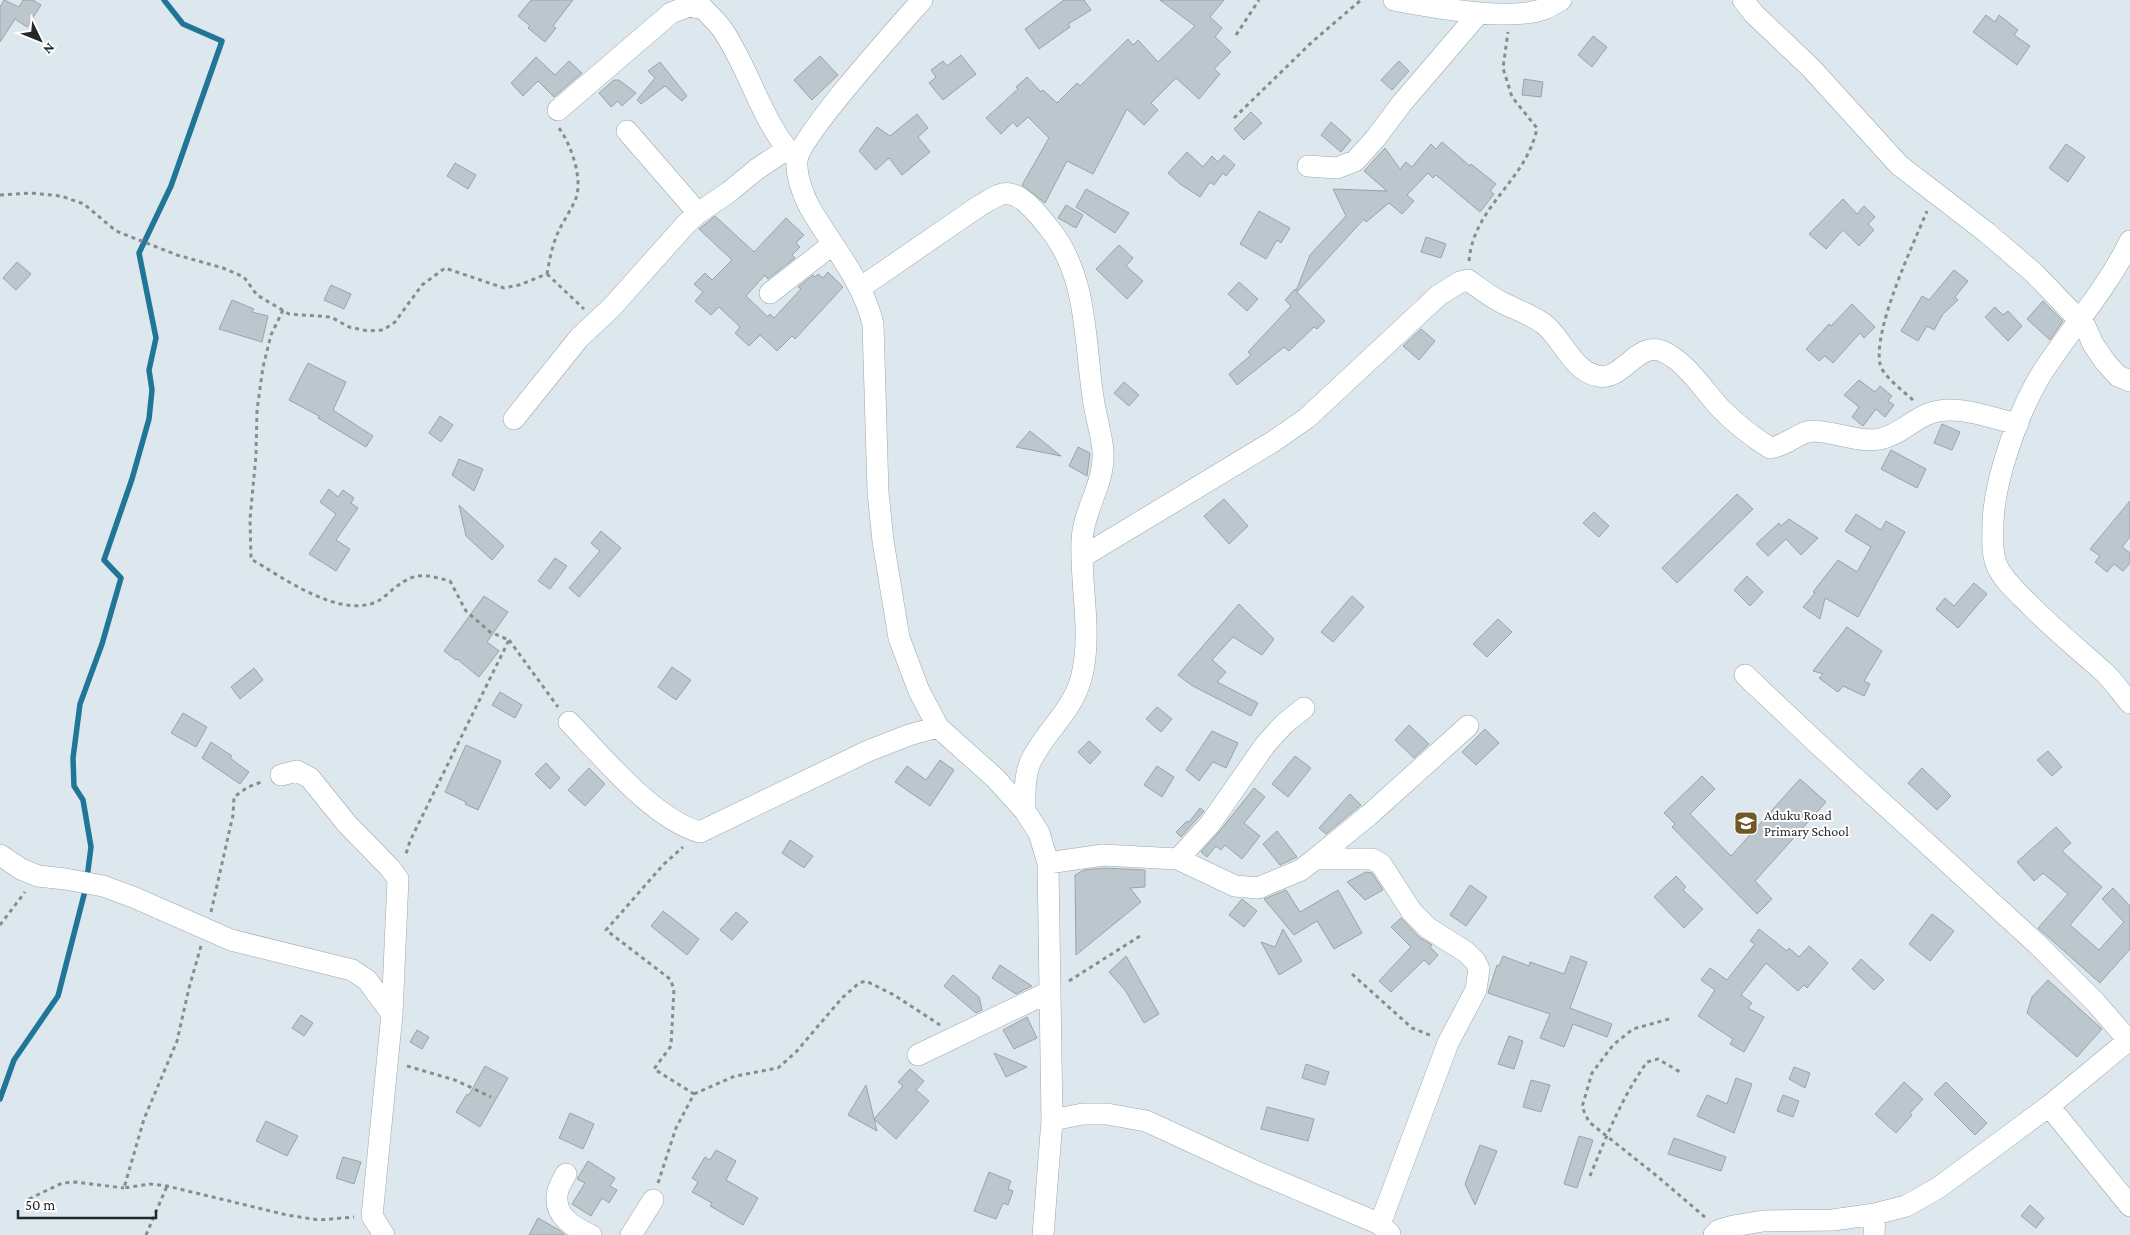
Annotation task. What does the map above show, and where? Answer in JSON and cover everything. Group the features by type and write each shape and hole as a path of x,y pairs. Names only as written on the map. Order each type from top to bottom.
{"street":[{"path":"514,420 570,349 612,308 646,268 698,213 729,192 757,169 792,154 922,0"},
{"path":"1394,0 1479,13 1516,13 1544,9 1561,0"},
{"path":"1742,0 1754,14 1811,68 1853,117 1899,165 1980,226 2034,273 2085,326 2092,344 2106,363 2118,376 2130,381"},
{"path":"558,110 670,13 689,6 704,9 722,30 770,123 792,154 809,206 860,288 869,307 873,324 878,492 883,541 900,638 913,673 938,727 995,778 1025,811 1038,833 1048,863 1052,1120 1043,1235"},
{"path":"1308,166 1337,168 1355,161 1479,13"},
{"path":"627,131 698,213"},
{"path":"860,288 928,240 999,195 1009,193 1034,210 1053,233 1070,261 1081,298 1093,396 1103,453 1098,483 1082,538 1086,644 1081,679 1070,706 1030,762 1024,785 1025,811"},
{"path":"2130,241 2119,265 2042,373 2028,397 2005,463 1994,506 1993,556 1998,569 2019,594 2055,630 2107,676 2130,703"},
{"path":"770,293 833,244"},
{"path":"1082,558 1274,441 1307,418 1439,295 1460,282 1468,280 1500,301 1544,324 1575,361 1586,371 1598,376 1609,376 1642,353 1653,349 1663,351 1683,366 1724,411 1753,437 1770,448 1781,446 1811,431 1854,439 1878,440 1894,436 1928,414 1944,411 1962,411 2018,424"},
{"path":"1717,1233 1733,1226 1764,1221 1833,1220 1875,1214 1906,1206 1938,1188 2049,1106 2129,1039 2090,996 2036,943 1745,675"},
{"path":"1178,859 1210,824 1265,745 1284,724 1304,708"},
{"path":"569,722 645,798 668,817 692,830 700,832 868,751 910,735 938,727"},
{"path":"1048,863 1103,855 1178,859 1235,886 1258,888 1300,870 1316,859 1368,816 1468,726"},
{"path":"282,775 297,771 310,778 346,824 398,878 392,1014 372,1216 384,1235"},
{"path":"0,856 21,869 38,876 102,886 133,897 231,940 352,970 367,980 392,1014"},
{"path":"1052,1120 1083,1114 1107,1114 1146,1121 1385,1230 1448,1043 1476,990 1479,969 1475,961 1466,952 1428,928 1412,912 1381,864 1372,859 1316,859"},
{"path":"918,1055 1049,992"},
{"path":"2049,1106 2072,1132 2130,1206"},
{"path":"566,1174 557,1194 557,1202 567,1222 591,1235"},
{"path":"631,1235 653,1200"},
{"path":"1874,1235 1875,1214"}],"path":[{"path":"1236,35 1259,0"},
{"path":"1234,118 1312,42 1361,0"},
{"path":"1468,280 1471,246 1479,224 1521,168 1534,144 1537,128 1512,97 1503,68 1508,34 1516,13"},
{"path":"547,274 554,241 562,221 577,197 578,172 567,138 554,121 558,110"},
{"path":"0,195 30,193 61,196 84,204 116,231 177,255 223,268 244,277 257,295 289,314 330,317 349,327 368,331 383,330 396,322 422,285 445,268 504,288 519,285 547,274"},
{"path":"1928,414 1888,376 1880,365 1880,350 1884,321 1934,193"},
{"path":"547,274 597,321"},
{"path":"283,310 271,335 263,367 258,401 256,455 250,519 251,559 297,586 334,604 359,606 378,601 402,582 421,574 450,580 466,611 490,632 508,640 569,722"},
{"path":"398,878 410,841 508,640"},
{"path":"124,1188 144,1119 176,1041 223,864 233,815 234,797 248,787 282,775"},
{"path":"694,1094 654,1069 671,1046 674,989 670,979 606,930 664,864 700,832"},
{"path":"0,925 14,904 38,876"},
{"path":"1049,992 1084,973 1140,936"},
{"path":"1352,974 1412,1028 1448,1043"},
{"path":"653,1200 676,1128 694,1094 735,1076 778,1068 796,1052 856,984 866,981 894,995 939,1024 954,1038"},
{"path":"1669,1019 1633,1029 1613,1045 1592,1073 1582,1107 1589,1122 1657,1176 1717,1233"},
{"path":"1590,1176 1606,1136 1633,1081 1647,1062 1658,1059 1680,1072"},
{"path":"388,1065 413,1067 455,1080 491,1097"},
{"path":"29,1199 62,1183 76,1182 124,1188 150,1184 167,1186 287,1215 319,1220 372,1216"},
{"path":"146,1235 167,1186"}],"building":[{"path":"4,0 19,7 23,0 33,0 41,5 27,27 15,19 0,42 0,7"},
{"path":"531,0 573,0 553,26 556,28 545,42 528,28 530,26 518,16"},
{"path":"1064,0 1084,0 1091,10 1068,24 1070,27 1039,49 1025,29"},
{"path":"1160,0 1224,0 1210,17 1222,28 1215,37 1231,52 1214,69 1220,74 1199,99 1176,78 1151,103 1158,110 1144,125 1127,109 1093,174 1067,161 1045,203 1022,185 1049,138 1028,117 1017,127 1013,122 1001,134 986,118 1018,89 1016,87 1027,77 1041,92 1043,90 1057,103 1077,83 1080,86 1128,39 1133,45 1138,40 1158,62 1195,26"},
{"path":"1986,15 1995,22 1999,15 2018,30 2014,35 2030,46 2017,65 1973,32"},
{"path":"1593,36 1607,47 1592,67 1578,55"},
{"path":"961,55 976,74 943,100 929,83 936,77 931,70 943,61 947,66"},
{"path":"820,56 838,75 812,100 794,80"},
{"path":"536,57 555,75 569,61 582,73 554,97 538,81 523,96 511,83"},
{"path":"1399,61 1409,71 1392,90 1381,80"},
{"path":"660,62 687,96 682,101 665,86 641,104 637,100 655,78 648,71"},
{"path":"1524,79 1543,82 1541,97 1522,95"},
{"path":"614,80 619,80 636,93 622,106 618,101 611,107 599,93"},
{"path":"1251,112 1262,123 1244,140 1234,129"},
{"path":"917,114 928,128 918,137 930,152 902,175 889,158 876,170 859,151 877,127 890,136"},
{"path":"1331,122 1351,140 1341,152 1321,135"},
{"path":"1442,142 1470,166 1471,164 1496,184 1490,191 1494,194 1480,212 1436,175 1433,178 1428,173 1407,195 1414,201 1402,214 1389,203 1366,222 1364,219 1297,292 1325,321 1317,329 1314,327 1289,351 1284,347 1237,385 1229,374 1251,355 1248,352 1291,306 1285,300 1295,289 1296,291 1310,255 1346,216 1333,189 1387,191 1364,171 1385,148 1400,169 1406,162 1412,167 1431,144 1436,149"},
{"path":"2066,144 2085,157 2068,182 2049,168"},
{"path":"1187,152 1203,167 1212,156 1218,162 1224,155 1235,165 1226,176 1223,173 1214,185 1210,182 1200,197 1180,184 1168,173"},
{"path":"455,163 476,175 468,189 447,176"},
{"path":"1086,189 1129,213 1115,233 1076,207"},
{"path":"1843,199 1857,214 1864,206 1875,217 1868,224 1874,230 1859,246 1843,230 1826,249 1809,234"},
{"path":"1066,205 1083,215 1076,228 1058,218"},
{"path":"1259,211 1290,228 1281,243 1277,240 1266,259 1240,244"},
{"path":"715,216 754,252 786,218 804,235 796,243 800,247 792,255 795,258 768,279 765,275 746,296 768,317 770,314 774,318 801,289 798,287 813,275 815,277 818,274 823,278 828,272 843,287 795,339 792,336 777,351 760,335 749,346 735,333 740,327 719,307 711,315 695,301 703,292 694,284 705,273 712,280 732,260 699,229"},
{"path":"1426,237 1446,244 1441,258 1421,252"},
{"path":"1119,245 1133,258 1126,266 1143,281 1127,299 1096,269"},
{"path":"17,262 31,274 16,290 3,278"},
{"path":"1954,270 1968,281 1955,297 1958,300 1943,314 1934,330 1927,326 1918,341 1901,331 1922,296 1929,300"},
{"path":"1239,282 1258,299 1247,311 1228,294"},
{"path":"331,285 351,294 344,309 324,300"},
{"path":"232,300 254,309 252,312 268,316 262,342 219,329"},
{"path":"2043,301 2063,321 2050,340 2027,319"},
{"path":"1852,304 1875,327 1864,338 1860,333 1833,363 1825,356 1819,361 1806,349 1829,324 1831,326"},
{"path":"1995,307 2003,315 2008,311 2022,326 2008,341 1985,317"},
{"path":"1421,329 1435,341 1419,360 1403,346"},
{"path":"308,363 346,382 333,410 373,436 366,447 318,418 319,416 289,400"},
{"path":"1859,380 1875,392 1880,386 1892,396 1888,401 1894,405 1885,417 1876,409 1863,426 1852,417 1859,407 1844,395"},
{"path":"1124,382 1139,395 1129,406 1114,393"},
{"path":"440,416 453,425 441,442 429,433"},
{"path":"1942,424 1960,432 1952,450 1934,443"},
{"path":"1030,431 1061,456 1016,447"},
{"path":"1078,447 1090,453 1087,476 1069,466"},
{"path":"1891,450 1926,469 1917,488 1881,469"},
{"path":"459,459 483,469 474,491 452,475"},
{"path":"329,489 338,497 343,490 354,498 351,503 358,508 336,540 350,549 336,571 309,554 336,514 320,502"},
{"path":"1737,494 1753,509 1677,583 1662,568"},
{"path":"1224,499 1248,526 1229,544 1204,516"},
{"path":"2130,501 2130,537 2122,547 2130,553 2130,563 2123,571 2114,564 2107,572 2095,562 2100,556 2090,549"},
{"path":"459,505 504,546 492,560 466,536"},
{"path":"1594,512 1609,526 1599,537 1583,523"},
{"path":"1856,514 1881,530 1886,521 1905,532 1858,617 1825,598 1820,619 1803,607 1815,593 1813,592 1838,560 1857,572 1871,547 1845,531"},
{"path":"1789,519 1818,538 1801,555 1786,539 1768,556 1756,544 1779,523 1781,526"},
{"path":"601,531 621,548 579,597 569,588 600,551 591,543"},
{"path":"555,558 567,566 550,589 538,581"},
{"path":"1747,576 1763,592 1750,606 1734,590"},
{"path":"1974,583 1987,594 1958,628 1936,609 1945,598 1954,606"},
{"path":"484,596 508,612 487,642 499,651 479,677 444,651"},
{"path":"1352,596 1364,607 1333,642 1321,632"},
{"path":"1239,604 1274,639 1262,655 1233,637 1212,660 1226,672 1217,682 1258,703 1251,716 1191,685 1178,675"},
{"path":"1498,619 1512,632 1487,657 1473,644"},
{"path":"1847,627 1882,651 1864,681 1870,684 1864,696 1843,686 1838,692 1819,678 1823,674 1813,671"},
{"path":"672,667 691,680 676,700 658,687"},
{"path":"254,668 263,680 240,699 231,687"},
{"path":"500,692 522,705 515,718 492,705"},
{"path":"1157,707 1172,719 1161,732 1146,719"},
{"path":"183,713 207,727 196,747 171,733"},
{"path":"1409,725 1429,744 1414,758 1395,740"},
{"path":"1485,729 1499,743 1476,765 1462,752"},
{"path":"1212,731 1238,743 1226,768 1213,762 1199,781 1186,770"},
{"path":"1089,741 1101,752 1090,764 1078,752"},
{"path":"211,742 232,756 230,758 249,772 240,784 202,758"},
{"path":"466,745 501,761 478,810 445,792"},
{"path":"2048,751 2062,767 2052,776 2037,760"},
{"path":"1295,756 1311,768 1288,797 1272,784"},
{"path":"940,760 954,770 930,806 895,782 907,766 926,780"},
{"path":"546,763 560,778 550,789 535,774"},
{"path":"1157,766 1174,777 1162,797 1144,785"},
{"path":"589,768 605,784 585,806 568,790"},
{"path":"1922,768 1951,796 1937,810 1908,783"},
{"path":"1702,776 1715,789 1690,814 1731,856 1800,779 1826,802 1755,881 1772,899 1757,914 1672,827 1675,824 1664,813"},
{"path":"1254,788 1265,797 1244,823 1260,836 1242,859 1225,845 1221,850 1216,846 1207,857 1201,852"},
{"path":"1350,794 1361,805 1326,834 1319,828"},
{"path":"1200,808 1204,811 1181,837 1176,832 1187,821 1189,822"},
{"path":"2056,827 2071,843 2062,851 2102,887 2070,925 2099,950 2124,922 2102,899 2113,888 2130,906 2130,949 2100,983 2038,928 2068,894 2043,873 2034,881 2017,862"},
{"path":"1277,831 1297,857 1280,865 1263,844"},
{"path":"790,840 813,856 804,868 782,853"},
{"path":"1104,868 1145,870 1145,887 1130,888 1141,902 1076,955 1075,875 1084,870"},
{"path":"1366,872 1372,873 1383,890 1365,900 1347,882"},
{"path":"1676,876 1686,887 1683,890 1703,909 1684,928 1654,897"},
{"path":"1470,885 1487,897 1466,926 1450,915"},
{"path":"1286,890 1300,912 1338,890 1362,933 1334,949 1317,921 1294,935 1264,899"},
{"path":"1242,899 1257,911 1244,927 1229,915"},
{"path":"663,911 699,939 687,955 651,926"},
{"path":"736,912 748,922 732,940 720,930"},
{"path":"1932,914 1954,931 1930,961 1909,944"},
{"path":"1401,918 1419,937 1432,945 1430,947 1438,955 1429,965 1424,960 1391,992 1379,981 1411,947 1391,927"},
{"path":"1283,929 1302,961 1279,975 1261,942 1275,947"},
{"path":"1759,929 1787,951 1789,948 1799,957 1809,946 1828,963 1807,988 1804,985 1798,991 1766,963 1741,995 1752,1003 1748,1008 1764,1017 1744,1052 1730,1044 1733,1039 1698,1016 1715,990 1701,980 1710,968 1727,980 1755,944 1750,941"},
{"path":"1126,956 1159,1014 1144,1023 1125,990 1109,972"},
{"path":"1503,956 1529,966 1530,962 1564,974 1571,956 1587,962 1570,1008 1612,1024 1607,1037 1573,1024 1564,1047 1540,1038 1550,1014 1488,993 1497,965 1499,966"},
{"path":"1861,959 1884,980 1874,990 1852,969"},
{"path":"1000,965 1032,986 1016,994 992,978"},
{"path":"953,975 979,997 982,1010 976,1013 944,986"},
{"path":"2048,980 2102,1029 2077,1057 2027,1013 2032,997"},
{"path":"301,1015 313,1023 304,1036 292,1028"},
{"path":"1027,1017 1037,1038 1014,1049 1003,1030"},
{"path":"417,1030 429,1037 422,1049 410,1042"},
{"path":"1509,1036 1523,1041 1514,1069 1498,1064"},
{"path":"994,1053 1027,1067 1006,1077"},
{"path":"1306,1064 1329,1072 1325,1085 1302,1078"},
{"path":"485,1066 508,1078 480,1127 456,1112 467,1094 469,1095"},
{"path":"1794,1067 1810,1073 1805,1088 1789,1079"},
{"path":"910,1069 924,1081 916,1090 929,1101 896,1139 874,1119 903,1086 898,1082"},
{"path":"1736,1078 1752,1084 1734,1133 1697,1116 1707,1095 1727,1104"},
{"path":"1531,1080 1550,1085 1541,1112 1523,1107"},
{"path":"1904,1082 1923,1099 1896,1133 1875,1114"},
{"path":"1946,1082 1987,1123 1975,1135 1934,1094"},
{"path":"866,1085 877,1131 848,1115"},
{"path":"1783,1095 1799,1101 1793,1117 1777,1111"},
{"path":"1267,1107 1314,1119 1308,1141 1261,1129"},
{"path":"570,1113 594,1124 583,1149 559,1138"},
{"path":"266,1121 298,1136 287,1156 256,1141"},
{"path":"1579,1136 1593,1140 1577,1188 1564,1184"},
{"path":"1674,1138 1726,1157 1721,1171 1668,1154"},
{"path":"1480,1145 1497,1151 1475,1205 1465,1184"},
{"path":"716,1150 736,1161 726,1180 758,1198 743,1225 710,1206 712,1203 692,1192 698,1182 692,1178 705,1157 710,1160"},
{"path":"343,1157 361,1162 354,1184 336,1178"},
{"path":"588,1161 615,1178 610,1186 617,1190 609,1203 602,1198 591,1216 572,1204 585,1183 577,1179"},
{"path":"989,1172 1011,1181 1008,1189 1013,1191 1008,1205 1003,1203 996,1219 974,1211"},
{"path":"2030,1205 2044,1218 2036,1228 2021,1216"},
{"path":"538,1218 559,1230 565,1235 529,1235"}],"waterway":[{"path":"87,878 91,847 83,800 74,786 73,758 80,704 102,644 121,578 104,560 132,479 149,419 152,390 149,370 156,338 139,253 171,186 222,41 183,24 164,0"},
{"path":"0,1099 14,1060 58,996 86,887"}],"place":[{"name":"Aduku Road Primary School","path":"1746,823"}]}
